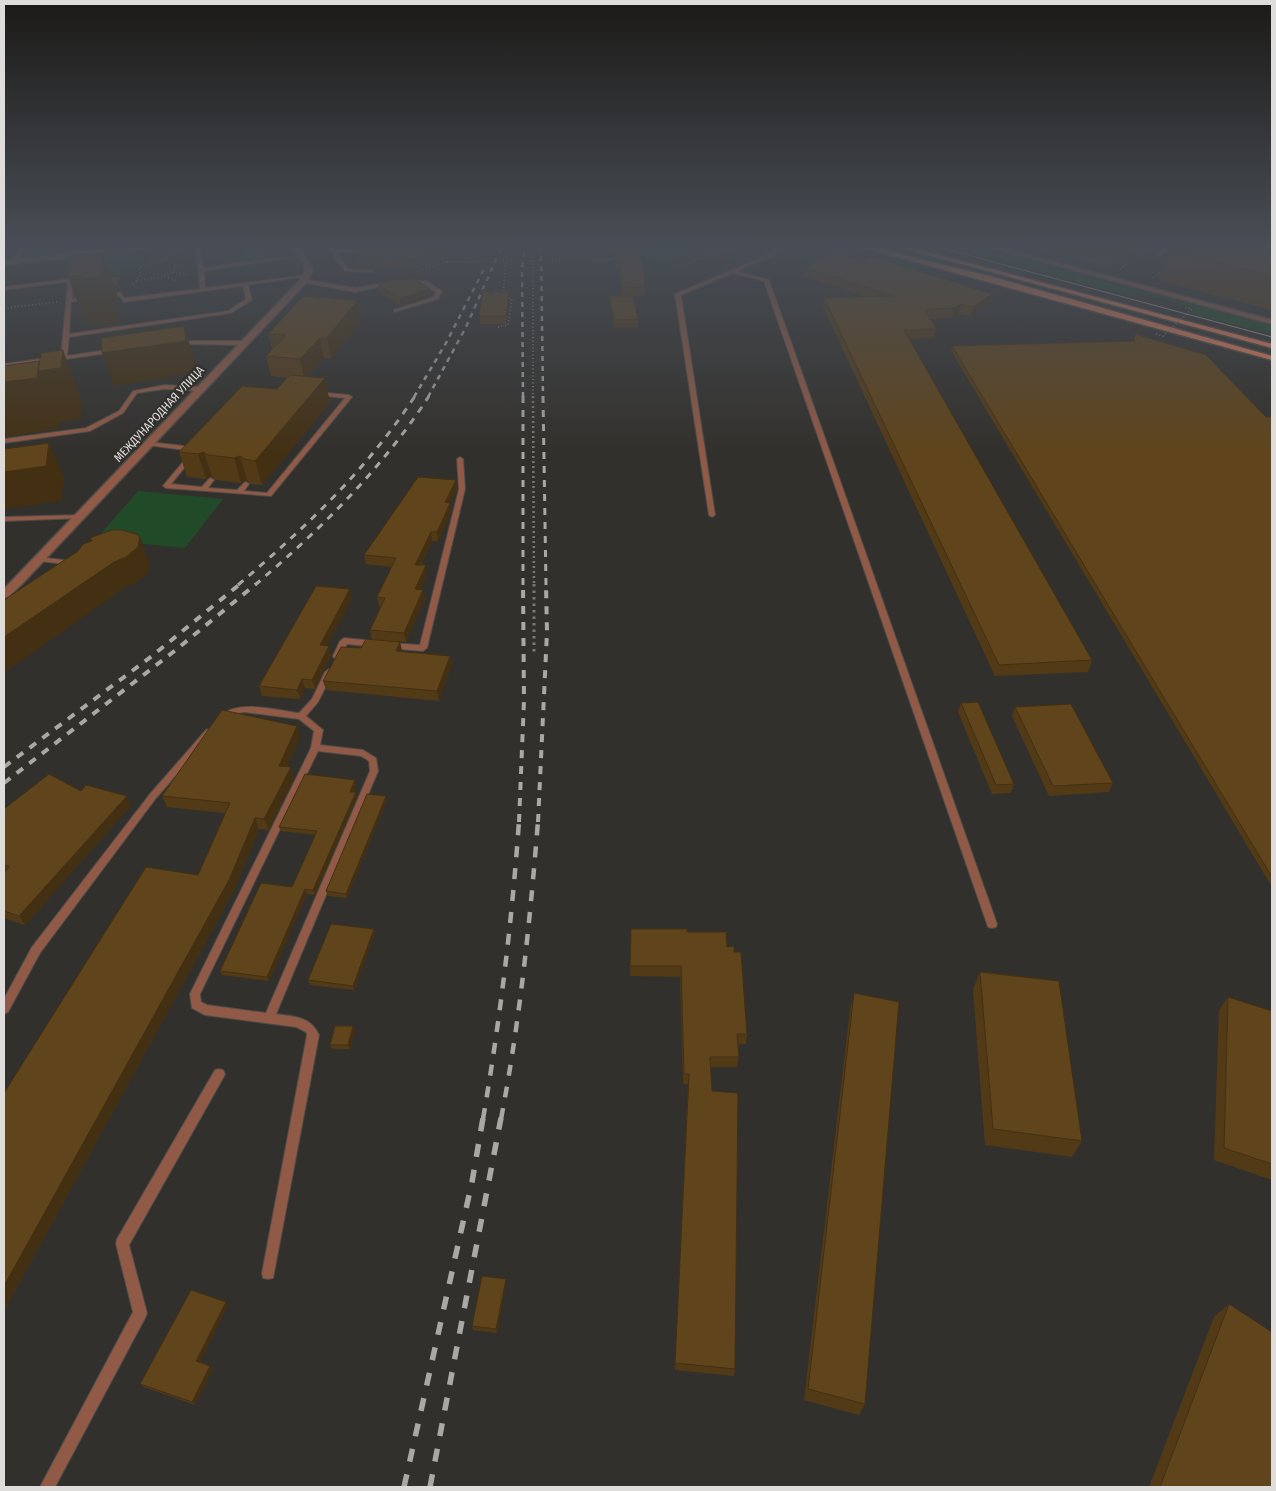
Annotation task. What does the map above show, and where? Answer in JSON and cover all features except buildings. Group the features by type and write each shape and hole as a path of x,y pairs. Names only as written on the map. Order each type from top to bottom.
{"main road":[{"path":"1122,316 1272,358"},
{"path":"1158,316 1272,346"}],"street":[{"name":"МЕЖДУНАРОДНАЯ УЛИЦА","path":"4,595 270,316"},
{"path":"1248,316 1272,322"}],"lane":[{"path":"64,358 67,316"},
{"path":"66,336 205,316"},
{"path":"681,316 712,515"},
{"path":"778,316 992,924"},
{"path":"170,344 243,343"},
{"path":"4,366 122,350"},
{"path":"4,441 88,430 121,412 134,392 165,387 200,389"},
{"path":"202,442 166,486 270,495 349,397 314,394"},
{"path":"149,444 196,449"},
{"path":"301,716 315,700 344,642 423,648 462,489 460,459"},
{"path":"204,489 211,480"},
{"path":"239,492 246,484"},
{"path":"4,519 80,517"},
{"path":"40,559 79,563"},
{"path":"4,1009 36,950 153,796 221,718 232,712 244,709 301,716 319,730 315,748 194,1000 196,1005 204,1010 269,1018 305,1025 310,1029 313,1042 268,1273"},
{"path":"269,1018 374,771 373,760 363,752 315,748"},
{"path":"47,1487 140,1313 122,1244 219,1074"}],"path":[{"path":"498,327 508,325 509,316"},
{"path":"533,316 534,652"},
{"path":"1156,334 1163,336 1185,316"}],"green space":[{"path":"1198,316 1233,316 1272,326 1272,334"},
{"path":"138,491 223,499 185,548 96,539"}],"tram line":[{"path":"1192,316 1272,337"}],"railway":[{"path":"414,397 460,316"},
{"path":"428,397 471,316"},
{"path":"522,316 523,397"},
{"path":"542,316 543,397"},
{"path":"238,585 334,497 376,449 415,396"},
{"path":"255,585 349,497 392,448 429,396"},
{"path":"543,396 546,585"},
{"path":"523,397 523,584"},
{"path":"4,767 152,656 240,584"},
{"path":"4,783 177,649 256,584"},
{"path":"519,822 524,700 523,584"},
{"path":"538,822 547,632 546,584"},
{"path":"483,1119 505,970 519,821"},
{"path":"501,1119 514,1045 524,970 538,821"},
{"path":"404,1487 472,1182 483,1118"},
{"path":"430,1487 501,1118"}]}
